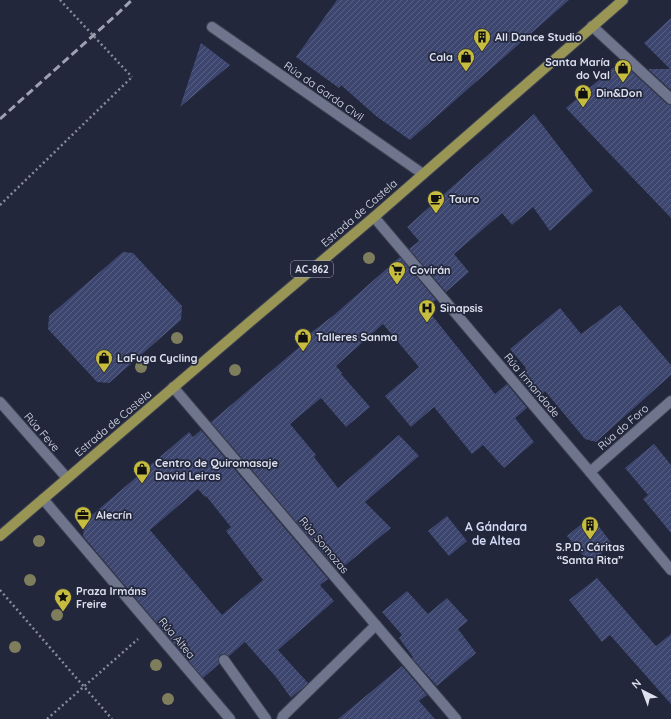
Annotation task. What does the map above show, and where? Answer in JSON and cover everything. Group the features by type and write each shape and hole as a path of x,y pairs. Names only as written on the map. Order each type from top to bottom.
{"main road":[{"name":"Estrada de Castela","path":"0,536 374,217 623,0"}],"street":[{"path":"592,26 671,99"},
{"name":"Rúa da Garda Civil","path":"212,27 423,174"},
{"name":"Rúa Irmandade","path":"374,217 671,570"},
{"name":"Rúa Somozas","path":"173,387 456,719"},
{"name":"Rúa do Foro","path":"590,472 671,401"},
{"name":"Rúa Feve","path":"0,402 67,478"},
{"name":"Rúa Altea","path":"42,499 230,719"},
{"path":"282,719 283,716 376,626"},
{"path":"224,660 266,719"}],"path":[{"path":"0,205 132,77 60,0"},
{"path":"0,590 112,719"},
{"path":"47,719 152,627"}],"building":[{"path":"337,0 569,0 410,140 376,116 341,85 339,88 296,57"},
{"path":"671,18 671,90 648,69 670,69 644,43"},
{"path":"201,43 230,65 180,107"},
{"path":"613,68 628,68 667,104 671,105 671,218 566,108"},
{"path":"534,114 593,191 550,231 533,207 512,225 502,213 454,254 469,272 446,292 409,249 419,241 407,227"},
{"path":"123,252 133,253 182,306 181,320 109,383 97,382 48,329 49,316"},
{"path":"400,257 436,300 426,308 495,394 507,384 527,408 515,418 534,442 504,468 483,445 472,454 434,407 411,427 385,396 419,367 383,324 336,366 342,373 341,374 370,407 346,427 321,398 290,424 316,455 314,457 338,488 399,435 419,456 365,502 391,528 338,571 211,422 310,338 308,335 334,315"},
{"path":"620,305 671,365 671,375 596,442 585,439 545,391 537,399 517,376 526,368 510,349 560,308 581,334"},
{"path":"201,430 328,579 320,585 334,601 278,650 308,683 291,698 276,677 245,642 229,656 224,654 220,655 218,660 219,664 203,678 83,536 85,521 189,432 193,437","holes":["198,489 205,497 206,496 231,527 226,531 263,580 222,615 150,530"]},
{"path":"654,444 671,465 671,533 643,499 648,495 625,468"},
{"path":"447,516 467,541 449,556 428,531"},
{"name":"S.P.D. Cáritas “Santa Rita”","path":"591,516 612,544 590,564 567,536"},
{"path":"597,578 656,646 671,634 671,704 610,635 602,642 569,600"},
{"path":"407,591 428,614 447,598 468,621 458,629 476,653 437,686 412,658 413,657 399,638 402,635 382,612"},
{"path":"402,666 427,695 419,701 435,719 338,719"}],"railway":[{"path":"0,119 132,0"}],"place":[{"name":"All Dance Studio","path":"482,52"},
{"name":"Cala","path":"466,72"},
{"name":"Santa María do Val","path":"623,83"},
{"name":"Din&Don","path":"583,108"},
{"name":"Tauro","path":"436,214"},
{"name":"Covirán","path":"397,285"},
{"name":"Sinapsis","path":"427,323"},
{"name":"Talleres Sanma","path":"303,352"},
{"name":"LaFuga Cycling","path":"104,373"},
{"name":"Centro de Quiromasaje David Leiras","path":"142,484"},
{"name":"Alecrín","path":"83,530"},
{"name":"S.P.D. Cáritas “Santa Rita”","path":"590,540"},
{"name":"Praza Irmáns Freire","path":"63,612"}],"district":[{"name":"A Gándara de Altea","path":"496,534"}]}
